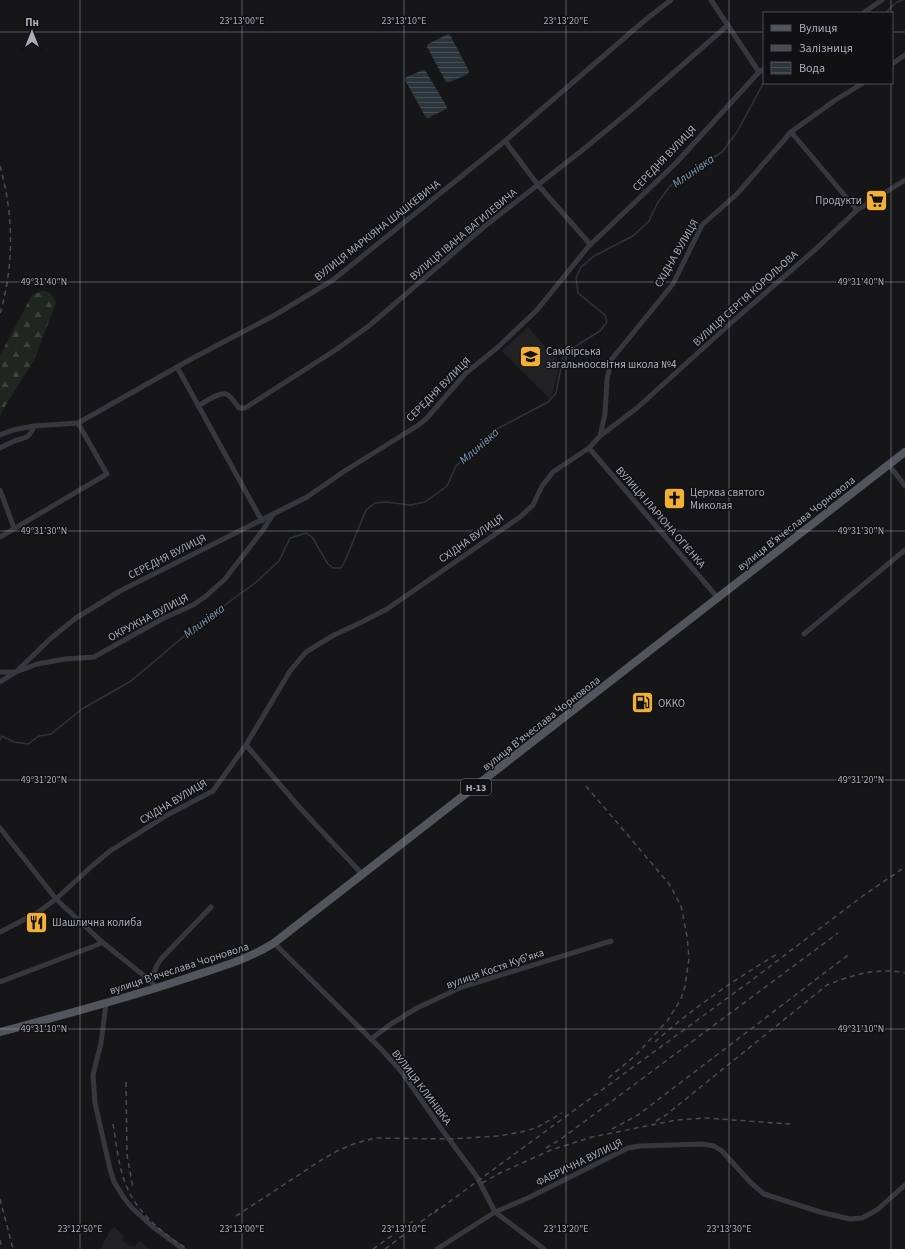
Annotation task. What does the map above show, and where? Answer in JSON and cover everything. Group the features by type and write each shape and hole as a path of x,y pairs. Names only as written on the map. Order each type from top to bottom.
{"main road":[{"name":"вулиця Вʼячеслава Чорновола","path":"0,1032 106,1004 154,985 241,960 258,953 274,943 905,452"}],"street":[{"name":"ВУЛИЦЯ МАРКІЯНА ШАШКЕВИЧА","path":"0,435 12,430 34,426 78,423 275,315 333,280 505,141 638,26 671,0"},
{"path":"711,0 762,71"},
{"path":"864,12 882,0"},
{"name":"ВУЛИЦЯ ІВАНА ВАГИЛЕВИЧА","path":"198,406 220,394 225,394 228,395 239,408 245,408 337,349 370,325 485,226 630,111 728,25"},
{"path":"893,63 905,56"},
{"name":"СЕРЕДНЯ ВУЛИЦЯ","path":"16,672 76,618 108,599 203,549 272,516 307,497 426,419 466,373 498,347 537,310 590,244 676,162 762,71"},
{"name":"СХІДНА ВУЛИЦЯ","path":"0,932 37,913 56,899 110,851 169,814 213,791 246,745 290,671 306,652 334,635 387,609 520,517 533,505 542,486 553,472 589,448 600,436 605,414 607,380 611,360 673,284 702,225 737,194 791,132 834,101 861,84"},
{"path":"791,132 857,210"},
{"path":"505,141 538,185 590,244"},
{"name":"ВУЛИЦЯ СЕРГІЯ КОРОЛЬОВА","path":"600,436 637,408 817,248 857,210 905,180"},
{"path":"178,367 198,406 262,520"},
{"path":"0,537 107,474 78,423"},
{"path":"0,448 26,438 29,436 34,426"},
{"name":"ВУЛИЦЯ ІЛАРІОНА ОГІЄНКА","path":"589,448 718,598"},
{"path":"889,465 905,486"},
{"path":"0,490 14,528"},
{"name":"ОКРУЖНА ВУЛИЦЯ","path":"0,682 16,672 37,664 65,659 94,657 162,619 193,605 206,596 225,579 272,516"},
{"path":"804,634 905,550"},
{"path":"0,672 16,672"},
{"path":"246,745 301,809 363,875"},
{"path":"0,828 56,899 102,942 154,985"},
{"path":"154,985 156,967 161,959 211,907"},
{"name":"вулиця Костя Кубʼяка","path":"371,1039 391,1024 417,1008 462,987 612,941"},
{"path":"0,982 102,942"},
{"name":"ВУЛИЦЯ КЛИНІВКА","path":"274,943 371,1039 401,1071 461,1156 477,1176 495,1212 544,1249"},
{"name":"вулиця Вʼячеслава Чорновола","path":"106,1004 101,1043 94,1075 95,1103 114,1182 132,1208 153,1227 183,1249"},
{"name":"ФАБРИЧНА ВУЛИЦЯ","path":"437,1249 495,1212 528,1198 628,1148 640,1146 703,1144 714,1146 722,1151 751,1183 764,1194 820,1212 850,1219 862,1218 877,1210 905,1185"}],"shaded area":[{"name":"Самбірська загальноосвітня школа №4","path":"528,327 560,363 552,395 549,398 502,351"},
{"path":"114,1227 124,1236 121,1239 128,1245 135,1246 140,1241 149,1249 100,1249"}],"green space":[{"path":"42,291 51,294 56,303 34,360 1,413 0,418 0,355 32,295"}],"water":[{"path":"448,34 450,35 469,71 468,74 450,82 446,82 427,47 428,44"},
{"path":"425,70 447,107 446,109 428,118 425,116 405,80 406,77"}],"waterway":[{"name":"Млинівка","path":"886,12 897,2 903,0"},
{"name":"Млинівка","path":"0,740 2,736 14,742 28,744 39,736 51,734 82,709 131,681 195,627 255,583 279,561 290,538 306,533 312,537 328,564 333,568 341,568 366,510 375,503 387,502 410,505 425,502 447,486 456,466 493,431 548,402 556,393 563,357 579,344 600,331 607,322 605,315 578,293 576,278 581,267 594,256 633,236 649,221 657,204 670,186 722,152 737,132 763,84"}],"railway":[{"path":"0,166 5,185 10,222 10,259 5,296 0,314"},
{"path":"586,786 670,885 681,906 687,936 689,958 685,986 681,999 668,1020 636,1055 606,1080"},
{"path":"434,1213 752,980 864,895 905,867"},
{"path":"546,1148 561,1139 838,933"},
{"path":"655,1042 715,994 779,953"},
{"path":"612,1129 638,1115 848,955"},
{"path":"656,1121 666,1115 827,985 865,973 885,971 905,973"},
{"path":"126,1082 127,1155 133,1188"},
{"path":"236,1216 323,1159 356,1143 376,1138 449,1139 499,1136 536,1128 562,1113"},
{"path":"482,1183 500,1173 551,1150 592,1137 676,1120 705,1118 790,1124"},
{"path":"113,1124 121,1169 130,1194 141,1210 155,1225 188,1249"},
{"path":"0,1199 13,1249"},
{"path":"385,1249 438,1209"},
{"path":"373,1249 413,1221"},
{"path":"0,1240 2,1249"}],"place":[{"name":"Продукти","path":"877,200"},
{"name":"Самбірська загальноосвітня школа №4","path":"531,357"},
{"name":"Церква святого Миколая","path":"675,498"},
{"name":"OKKO","path":"642,703"},
{"name":"Шашлична колиба","path":"36,922"}]}
